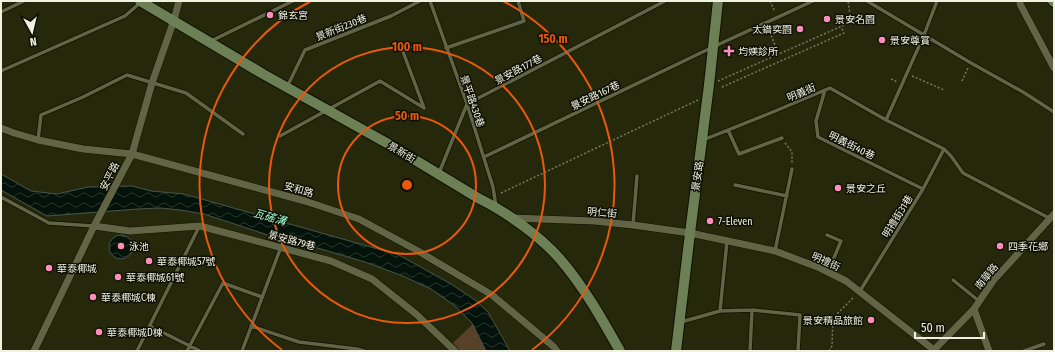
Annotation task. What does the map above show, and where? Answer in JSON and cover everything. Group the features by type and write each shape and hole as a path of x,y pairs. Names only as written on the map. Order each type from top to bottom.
{"street":[{"name":"景新街","path":"141,1 209,42 328,109 478,198 496,207 512,218 536,236 560,258 582,287 620,351"},
{"name":"安平路","path":"34,351 94,226 132,154 152,83 174,20 178,1"},
{"name":"景安路","path":"676,351 718,1"},
{"path":"1020,1 1020,4 1054,68"},
{"path":"1025,1 1025,12"},
{"name":"安和路","path":"1,128 38,140 83,149 132,154 305,201 358,219 418,251 492,295 557,351"},
{"name":"南華路","path":"933,350 974,309 993,281 1052,216"},
{"name":"明仁街","path":"512,218 594,221 690,233"},
{"name":"景安路79巷","path":"94,226 130,231 200,226 331,261 372,279 416,314 455,351"},
{"name":"明禮街","path":"690,233 775,251 828,272 846,281 860,291 933,350"},
{"path":"974,309 989,351"}],"lane":[{"path":"1,12 24,1"},
{"path":"1,70 125,16 141,1"},
{"path":"209,42 293,1"},
{"name":"景新街230巷","path":"287,87 305,50 391,16 420,1"},
{"name":"景平路430巷","path":"430,1 467,104 484,157 495,196 496,207"},
{"path":"446,48 524,21 518,1"},
{"name":"景安路177巷","path":"467,104 665,1"},
{"name":"景安路167巷","path":"484,157 713,47 813,1"},
{"path":"867,1 970,63 1023,92 1054,112"},
{"path":"886,120 938,1"},
{"path":"280,136 380,81 424,108 402,49"},
{"path":"38,140 41,115 83,97 127,75 186,93 243,134"},
{"name":"明義街","path":"702,140 830,88 886,120 944,148"},
{"name":"明義街40巷","path":"825,90 816,121 818,137 923,189"},
{"path":"438,174 467,104"},
{"path":"728,130 739,154 782,138"},
{"path":"944,148 963,174 1052,216"},
{"name":"明禮街31巷","path":"860,291 923,189 944,148"},
{"path":"775,251 792,169"},
{"path":"633,225 637,176"},
{"path":"735,185 787,196"},
{"path":"1,197 49,223 94,226"},
{"path":"137,351 200,226"},
{"path":"827,235 841,241 828,272"},
{"path":"720,311 727,240"},
{"path":"242,351 281,247"},
{"path":"954,280 979,301"},
{"path":"188,351 223,283 262,297"},
{"path":"680,323 720,311 752,310 800,315 798,351"},
{"path":"750,351 752,310"},
{"path":"150,326 200,351"},
{"path":"251,326 299,342 359,349 364,351"},
{"path":"1024,351 1044,344"}],"path":[{"path":"770,1 777,17"},
{"path":"709,85 851,22 848,1"},
{"path":"766,22 778,52"},
{"path":"722,87 844,33 841,27"},
{"path":"962,81 970,63"},
{"path":"907,74 944,90"},
{"path":"495,196 707,96"},
{"path":"782,138 792,152 792,169"},
{"path":"829,351 832,346 833,318 860,291"},
{"path":"800,315 833,318"}],"shaded area":[{"path":"474,323 494,351 460,351 453,343"}],"water":[{"path":"1,174 31,191 57,194 88,187 132,186 151,191 184,194 399,255 451,284 475,300 488,312 510,351 486,351 472,323 455,306 431,289 403,276 365,262 280,239 204,214 180,210 160,208 47,216 1,190"},
{"name":"泳池","path":"121,235 129,239 133,247 129,255 121,259 113,255 109,247 113,239"}],"place":[{"name":"錦玄宮","path":"270,15"},
{"name":"景安名園","path":"827,19"},
{"name":"太鐠奕園","path":"800,29"},
{"name":"景安尊賞","path":"882,40"},
{"name":"均媄診所","path":"729,51"},
{"name":"景安之丘","path":"838,188"},
{"name":"7-Eleven","path":"710,221"},
{"name":"泳池","path":"121,246"},
{"name":"四季花鄉","path":"1000,246"},
{"name":"華泰椰城57號","path":"149,261"},
{"name":"華泰椰城","path":"49,268"},
{"name":"華泰椰城61號","path":"118,277"},
{"name":"華泰椰城C棟","path":"93,297"},
{"name":"景安精品旅館","path":"871,320"},
{"name":"華泰椰城D棟","path":"99,332"}],"water label":[{"name":"瓦磘溝","path":"270,217"}]}
